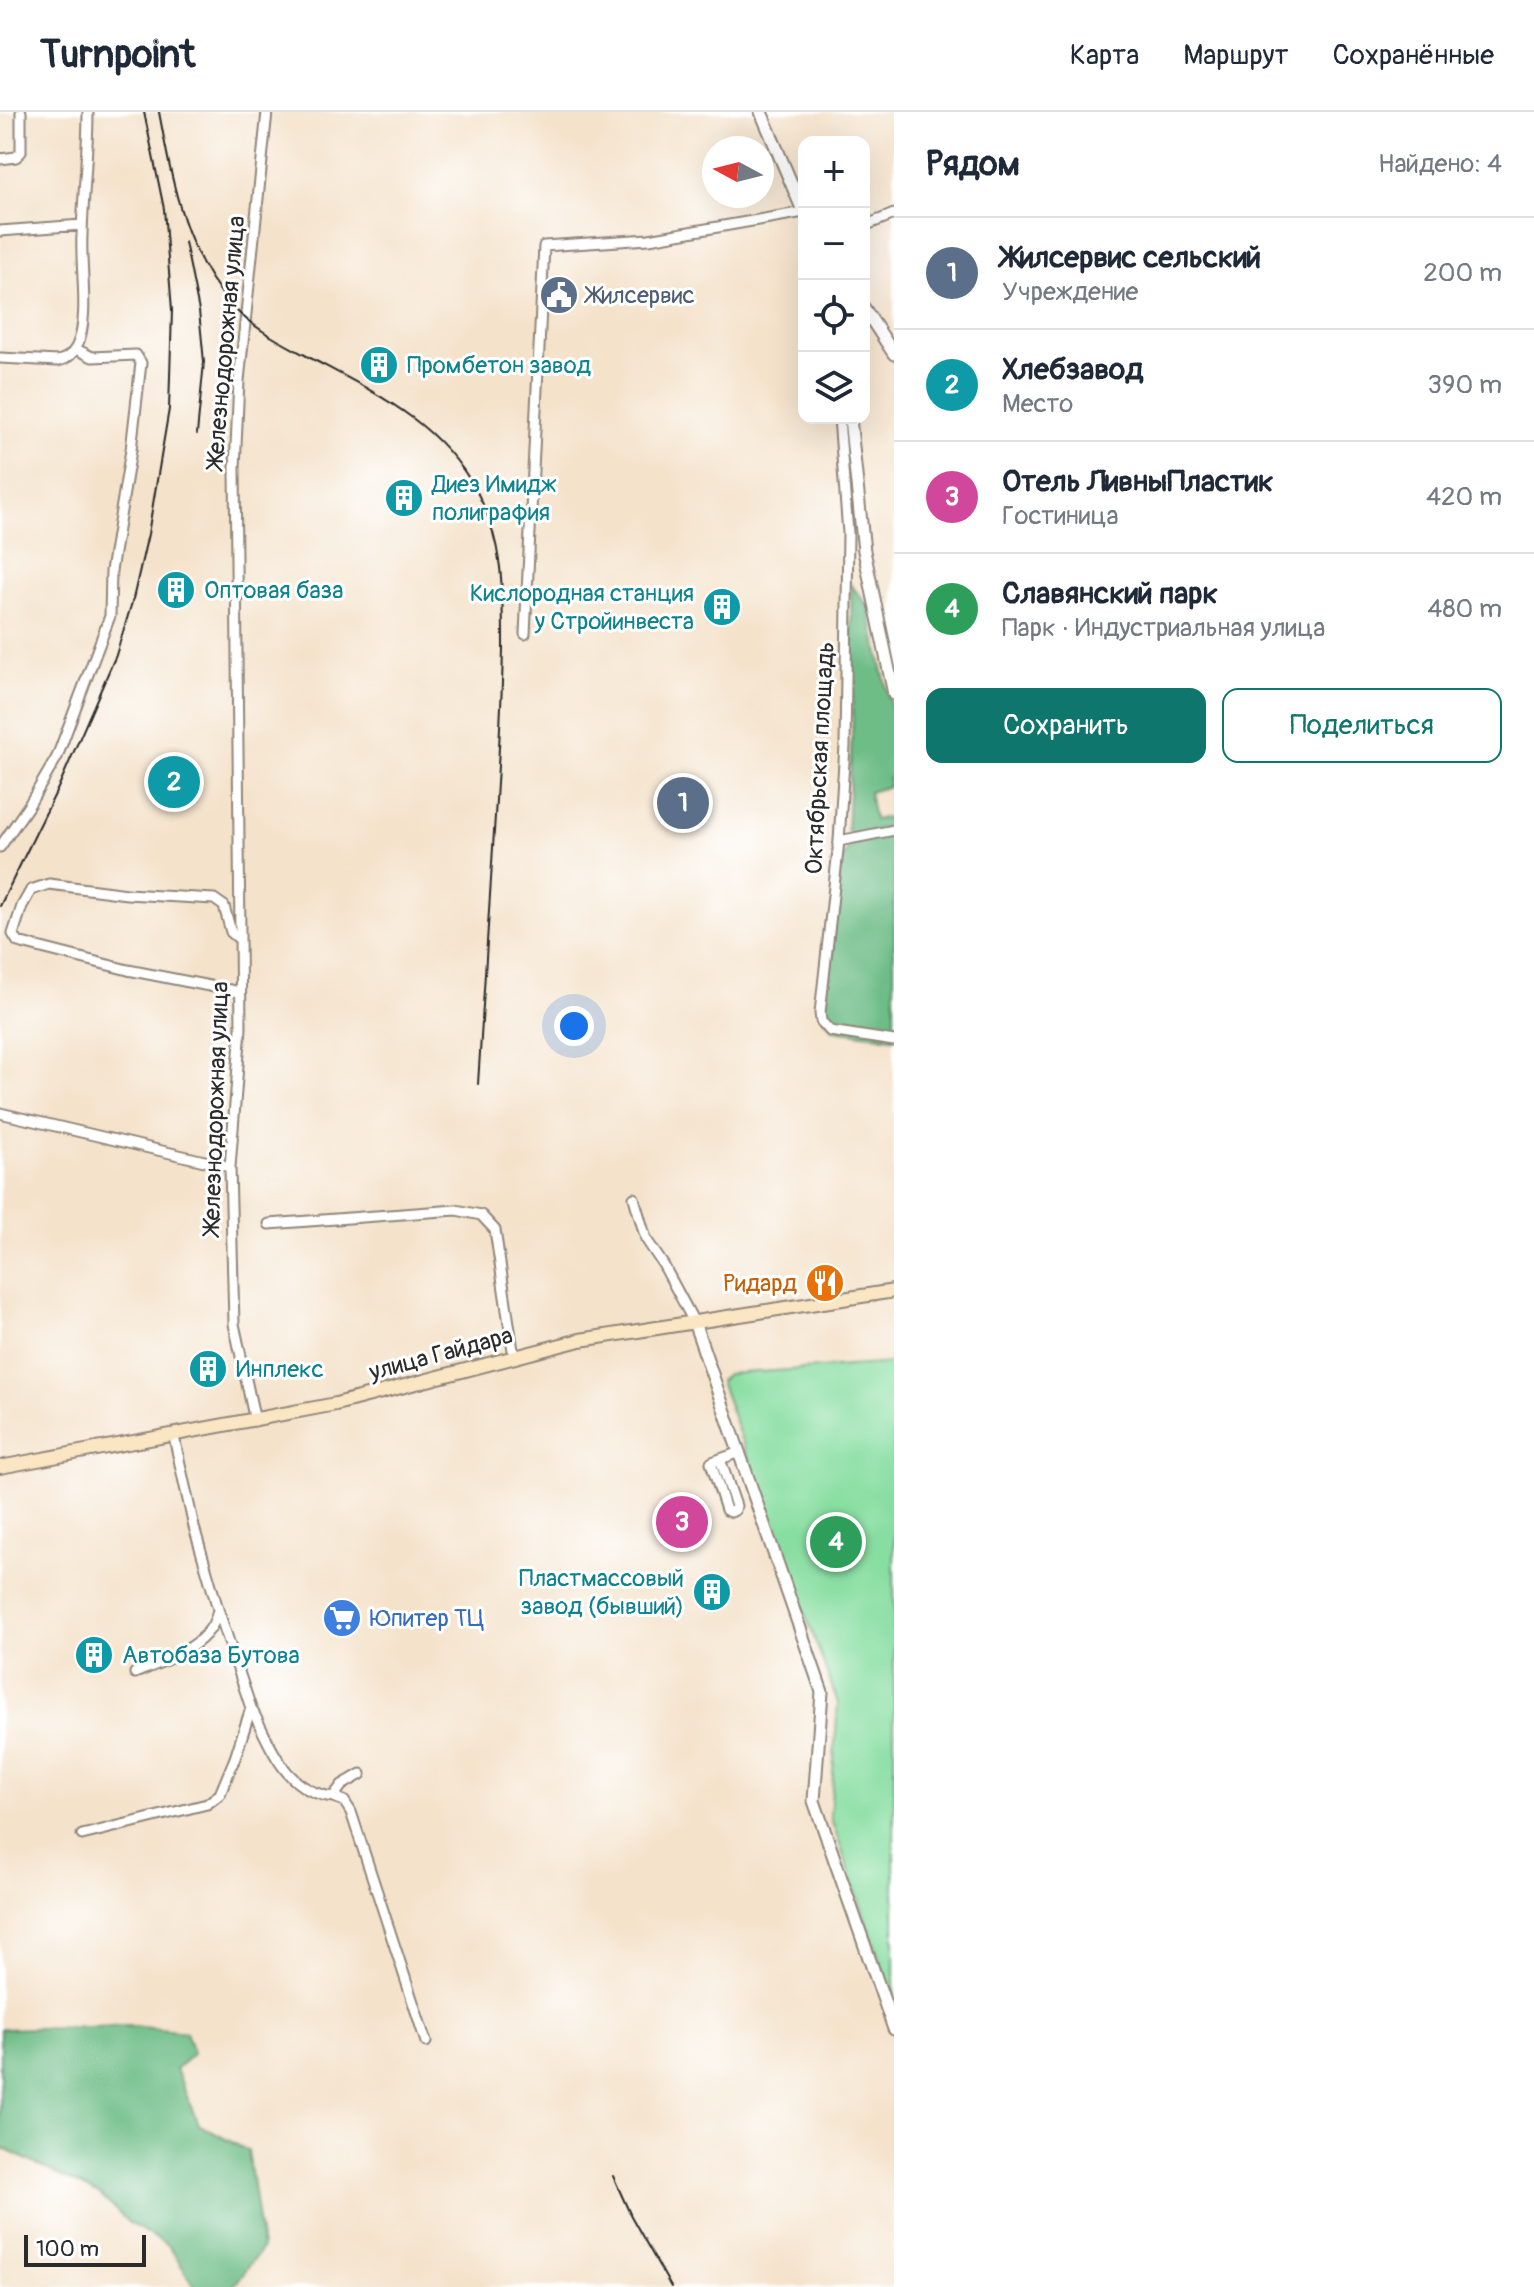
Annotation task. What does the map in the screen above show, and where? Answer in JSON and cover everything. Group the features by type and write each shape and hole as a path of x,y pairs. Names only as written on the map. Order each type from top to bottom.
{"main road":[{"name":"улица Гайдара","path":"0,1467 174,1437 336,1404 580,1340 894,1291"}],"street":[{"path":"0,159 16,157 21,152 21,112"},
{"path":"0,358 58,361 76,349 82,325 82,225 88,163 88,112"},
{"name":"Железнодорожная улица","path":"255,1421 234,1324 230,1167 241,1028 235,468 239,381 267,112"},
{"path":"761,112 802,208"},
{"path":"525,634 544,246 649,239 798,214"},
{"path":"870,224 894,214"},
{"path":"0,231 82,225"},
{"path":"870,317 894,354"},
{"path":"0,847 57,757 112,606 111,571 131,450 141,363 136,355 92,357 76,349"},
{"name":"Октябрьская площадь","path":"839,424 848,533 845,746 821,1021 830,1031 894,1041"},
{"path":"851,424 864,551 894,694"},
{"path":"839,841 894,830"},
{"path":"238,938 231,932 224,906 214,899 127,894 58,883 39,885 31,890 13,934 18,942 128,970 240,992"},
{"path":"0,1113 230,1167"},
{"path":"634,1198 646,1239 694,1322 822,1692 814,1801 894,2029"},
{"path":"269,1224 428,1210 469,1211 481,1215 495,1230 514,1357"},
{"path":"174,1437 194,1527 251,1708 293,1781 310,1792 344,1801 351,1812 426,2042"},
{"path":"720,1459 736,1506 731,1512 726,1510 710,1466 712,1462 720,1459 740,1452"},
{"path":"135,1673 188,1648 215,1621 218,1609"},
{"path":"82,1835 214,1800 220,1794 235,1758 251,1708"},
{"path":"333,1797 342,1785 361,1774"}],"green space":[{"path":"851,585 868,606 894,721 894,777 888,778 890,786 869,792 874,820 894,816 894,826 853,835 847,830 853,716"},
{"path":"894,835 894,1038 834,1030 824,1018 841,861 851,845"},
{"path":"894,1363 894,2000 830,1816 838,1703 720,1381 727,1374"},
{"path":"131,2026 186,2032 193,2054 176,2069 198,2124 248,2151 262,2248 233,2287 195,2287 169,2246 129,2223 99,2194 0,2147 0,2029"}],"railway":[{"path":"0,906 58,788 116,655 148,534 169,409 172,310 164,209 144,112"},
{"path":"159,112 182,215 191,240 216,286 233,307 266,334 377,395 422,426 460,465 476,490 492,529 502,587 503,668 478,1084"},
{"path":"185,242 199,311 204,362 197,434"},
{"path":"613,2176 631,2216 671,2287"}],"place":[{"name":"Жилсервис","path":"559,295"},
{"name":"Промбетон завод","path":"379,365"},
{"name":"Диез Имидж полиграфия","path":"404,498"},
{"name":"Оптовая база","path":"176,590"},
{"name":"Кислородная станция у Стройинвеста","path":"722,607"},
{"name":"Хлебзавод","path":"174,782"},
{"name":"Жилсервис сельский","path":"683,803"},
{"name":"Ридард","path":"825,1283"},
{"name":"Инплекс","path":"208,1369"},
{"name":"Отель ЛивныПластик","path":"682,1522"},
{"name":"Славянский парк","path":"836,1542"},
{"name":"Пластмассовый завод (бывший)","path":"712,1592"},
{"name":"Юпитер ТЦ","path":"342,1618"},
{"name":"Автобаза Бутова","path":"94,1655"}]}
